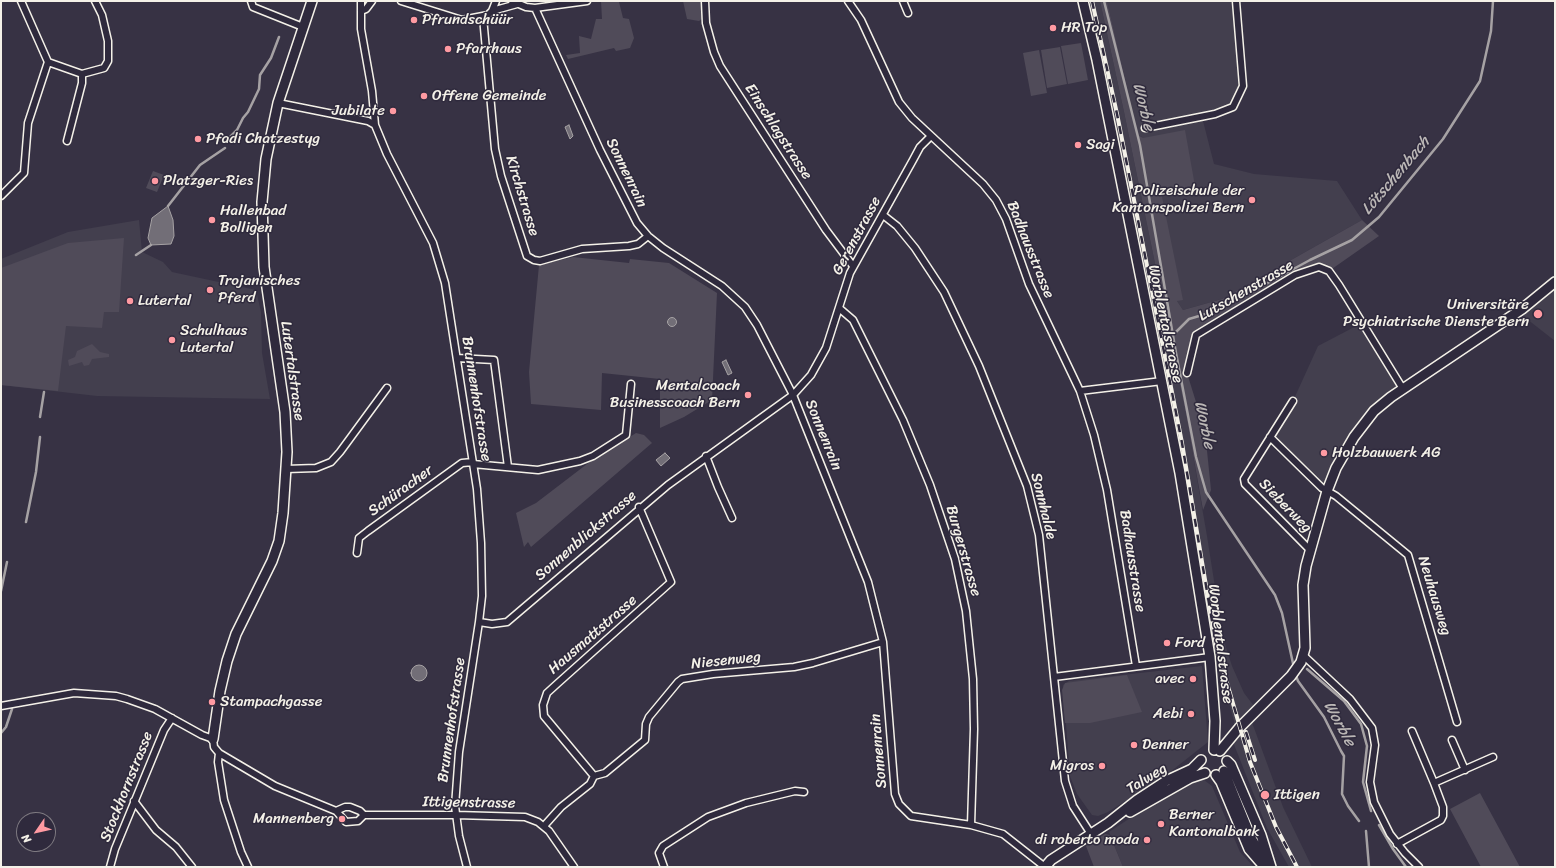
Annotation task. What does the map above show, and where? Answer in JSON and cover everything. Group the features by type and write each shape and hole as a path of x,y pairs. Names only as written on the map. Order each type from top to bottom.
{"street":[{"path":"1,196 24,173 28,123 48,62 21,1"},
{"path":"48,62 82,74 104,68 108,61 108,40 102,15 95,1"},
{"path":"251,1 253,7 303,28"},
{"name":"Lutertalstrasse","path":"213,739 221,685 231,647 266,574 278,541 284,507 286,469 285,412 265,280 261,226 266,158 278,103 312,1"},
{"name":"Brunnenhofstrasse","path":"361,1 361,29 376,125 387,154 411,196 438,254 446,290 473,463 482,543 482,593 458,760 456,815 467,867"},
{"path":"361,11 366,9 372,1"},
{"path":"401,1 459,20 483,17 492,11 515,2 535,8 587,1"},
{"path":"492,11 496,1"},
{"name":"Einschlagstrasse","path":"705,1 706,23 714,52 720,66 826,230 853,266"},
{"name":"Badhausstrasse","path":"848,1 864,27 895,96 904,110 983,184 1000,208 1029,284 1080,391 1094,435 1107,490 1136,666"},
{"path":"903,1 908,13"},
{"name":"Worblentalstrasse","path":"1083,1 1097,60 1180,473 1210,657 1217,750"},
{"path":"1145,128 1215,114 1233,107 1243,86 1236,1"},
{"name":"Sonnenrain","path":"535,8 625,202 638,224 648,236 663,248 722,286 737,298 757,325 793,395 868,582 883,642 896,799 902,808 911,816 994,830 1007,836 1045,867"},
{"name":"Kirchstrasse","path":"483,17 497,159 527,256 534,260 540,261 582,250 626,247 638,244 648,236"},
{"path":"67,141 82,83 82,74"},
{"path":"278,103 368,121 376,125"},
{"name":"Gerenstrasse","path":"793,395 811,375 826,348 853,266 920,147 931,136"},
{"name":"Sonnhalde","path":"883,215 897,226 915,248 944,292 979,366 1027,486 1039,535 1065,781 1073,806 1091,834"},
{"name":"Lutschenstrasse","path":"1187,373 1196,335 1295,275 1319,267 1329,271 1339,285 1403,389"},
{"path":"1270,867 1261,835 1231,765 1206,773 1201,766 1201,760 1205,752 1217,750 1233,735 1291,676 1302,659 1303,585 1310,550 1327,491 1336,468 1354,437 1374,411 1403,389 1522,309 1555,282"},
{"name":"Burgerstrasse","path":"839,308 853,320 903,420 930,486 955,559 966,611 973,679 974,729 970,825"},
{"path":"457,358 494,360 508,467"},
{"path":"1080,391 1162,381"},
{"path":"473,463 538,470 580,461 593,456 626,435 631,384"},
{"path":"286,469 316,468 331,462 388,388"},
{"name":"Sonnenblickstrasse","path":"479,622 492,624 507,622 640,507 706,456 793,395"},
{"name":"Sieberweg","path":"1293,401 1244,480 1245,484 1310,550"},
{"path":"1270,437 1327,491"},
{"path":"706,456 732,518"},
{"name":"Schüracher","path":"357,553 359,538 462,463 473,463"},
{"name":"Neuhausweg","path":"1327,491 1336,496 1408,555 1457,722"},
{"name":"Hausmattstrasse","path":"594,776 544,716 543,705 547,693 671,582 640,507"},
{"name":"Niesenweg","path":"544,826 561,807 590,784 594,776 605,773 645,740 646,724 649,717 682,679 713,674 813,664 883,642"},
{"path":"1054,677 1210,657"},
{"path":"1302,659 1350,699 1372,728 1375,745 1371,788 1377,809 1397,844 1419,867"},
{"path":"1,706 63,694 116,696 155,709 202,735 213,739 214,747 219,753 218,762 224,800 241,852 248,867"},
{"name":"Stockhornstrasse","path":"110,867 134,801 164,730 172,718"},
{"path":"1397,844 1441,820 1443,816 1443,807 1412,730"},
{"path":"1452,740 1465,770"},
{"path":"1217,750 1224,755 1222,769 1223,787 1249,849 1265,867"},
{"name":"Ittigenstrasse","path":"219,753 275,786 336,811 342,819 349,822 358,821 364,815"},
{"path":"1434,783 1493,758"},
{"name":"Talweg","path":"1045,867 1051,860 1108,823 1148,793 1192,769 1201,760"},
{"name":"Talweg","path":"1108,823 1120,818 1190,778 1206,773"},
{"path":"664,867 659,853 663,846 717,813 746,803 795,792 804,792"},
{"path":"134,801 156,830 176,847 192,867"},
{"name":"Ittigenstrasse","path":"336,811 345,807 350,807 360,811 364,815 518,816 532,819 544,826 558,842 574,867"}],"shaded area":[{"path":"601,1 624,1 619,2 623,18 629,19 634,38 630,48 616,51 614,48 568,59 566,55 580,53 579,36 591,39 596,19 602,19"},
{"path":"683,1 702,1 702,19 699,21 687,19"},
{"path":"1089,1 1100,1 1124,112 1186,415 1223,638 1232,666 1244,693 1257,710 1250,717 1283,807 1312,867 1289,867 1267,828 1233,742 1234,721 1213,646 1185,471"},
{"path":"1100,1 1107,1 1138,135 1143,138 1185,130 1195,186 1161,192 1183,300 1177,301 1183,310 1222,299 1362,220 1379,236 1329,271 1319,267 1295,275 1196,335 1187,373 1205,431 1211,490 1203,510 1186,415"},
{"name":"Polizeischule der Kantonspolizei Bern","path":"1107,1 1236,1 1243,86 1233,107 1202,117 1214,164 1254,174 1337,181 1362,220 1222,299 1183,310 1177,301 1142,137 1138,135"},
{"path":"1081,43 1088,80 1068,84 1061,46"},
{"path":"1060,47 1067,84 1047,88 1041,50"},
{"path":"1039,50 1047,93 1031,96 1023,53"},
{"path":"569,125 573,136 570,139 565,127"},
{"name":"Platzger-Ries","path":"153,171 164,175 157,192 146,188"},
{"path":"168,206 173,220 174,236 171,244 151,245 148,238 152,218"},
{"name":"Lutertal","path":"139,220 142,252 163,262 172,272 256,290 261,312 262,353 270,399 97,396 1,385 1,259 68,232"},
{"path":"124,238 119,312 104,312 102,328 66,326 58,391 1,385 1,268 68,243"},
{"path":"573,257 629,263 630,259 669,263 717,293 712,400 684,417 660,428 660,379 602,373 601,410 531,404 529,372 539,265"},
{"name":"Universitäre Psychiatrische Dienste Bern","path":"1555,282 1555,341 1518,312"},
{"path":"670,318 674,318 676,322 674,326 670,326 668,324 668,320"},
{"path":"1362,323 1403,389 1374,411 1327,491 1270,437 1293,401 1318,346"},
{"path":"92,344 100,352 109,354 109,357 92,359 89,365 84,366 82,362 69,366 68,360 75,357 77,351"},
{"path":"726,360 732,373 728,375 722,362"},
{"path":"636,433 644,435 652,443 531,547 528,542 524,547 516,513 536,503 587,464"},
{"path":"665,453 670,458 661,466 656,460"},
{"path":"419,665 426,670 427,673 422,680 419,681 412,676 411,673 416,666"},
{"path":"1202,666 1208,742 1165,776 1108,812 1098,816 1092,815 1077,794 1070,776 1063,685 1069,681"},
{"path":"1127,675 1142,712 1090,723 1065,723 1062,690 1065,683"},
{"path":"1199,779 1204,780 1212,786 1240,852 1254,867 1123,867 1109,832 1171,791"},
{"path":"1480,793 1520,867 1481,867 1450,809"},
{"path":"1105,834 1110,835 1123,867 1094,867 1086,846"}],"waterway":[{"name":"Worble","path":"1104,1 1140,145 1176,353 1196,457 1206,492 1275,595 1282,613 1294,668"},
{"name":"Lötschenbach","path":"1174,334 1189,319 1216,311 1310,260 1352,240 1379,217 1443,139 1480,81 1491,31 1493,1"},
{"path":"229,138 237,130 248,112 259,89 260,75 271,58 279,37"},
{"path":"168,206 200,165 225,148"},
{"path":"136,255 151,245"},
{"path":"40,417 44,392"},
{"path":"26,522 36,472 40,437"},
{"path":"1,591 7,562"},
{"path":"1307,669 1344,701 1361,724 1367,746 1363,782 1371,811"},
{"name":"Worble","path":"1295,673 1298,681 1324,717 1344,756 1342,794 1348,806 1359,821"},
{"path":"1,733 6,727 12,709"},
{"path":"1379,825 1393,849 1406,867"},
{"name":"Worble","path":"1366,831 1369,867"}],"railway":[{"path":"1092,1 1117,114 1182,443 1216,645 1250,762 1276,827 1297,867"},
{"path":"1246,732 1255,760"}],"place":[{"name":"Pfrundschüür","path":"414,20"},
{"name":"HR Top","path":"1053,28"},
{"name":"Pfarrhaus","path":"448,49"},
{"name":"Offene Gemeinde","path":"424,96"},
{"name":"Jubilate","path":"393,111"},
{"name":"Pfadi Chatzestyg","path":"198,139"},
{"name":"Sagi","path":"1078,145"},
{"name":"Platzger-Ries","path":"155,181"},
{"name":"Polizeischule der Kantonspolizei Bern","path":"1252,200"},
{"name":"Hallenbad Bolligen","path":"212,220"},
{"name":"Trojanisches Pferd","path":"210,290"},
{"name":"Lutertal","path":"130,301"},
{"name":"Universitäre Psychiatrische Dienste Bern","path":"1538,314"},
{"name":"Schulhaus Lutertal","path":"172,340"},
{"name":"Mentalcoach Businesscoach Bern","path":"748,395"},
{"name":"Holzbauwerk AG","path":"1324,453"},
{"name":"Ford","path":"1167,643"},
{"name":"avec","path":"1193,679"},
{"name":"Stampachgasse","path":"212,702"},
{"name":"Aebi","path":"1191,714"},
{"name":"Denner","path":"1134,745"},
{"name":"Migros","path":"1102,766"},
{"name":"Ittigen","path":"1265,795"},
{"name":"Mannenberg","path":"342,819"},
{"name":"Berner Kantonalbank","path":"1161,824"},
{"name":"di roberto moda","path":"1147,840"}]}
